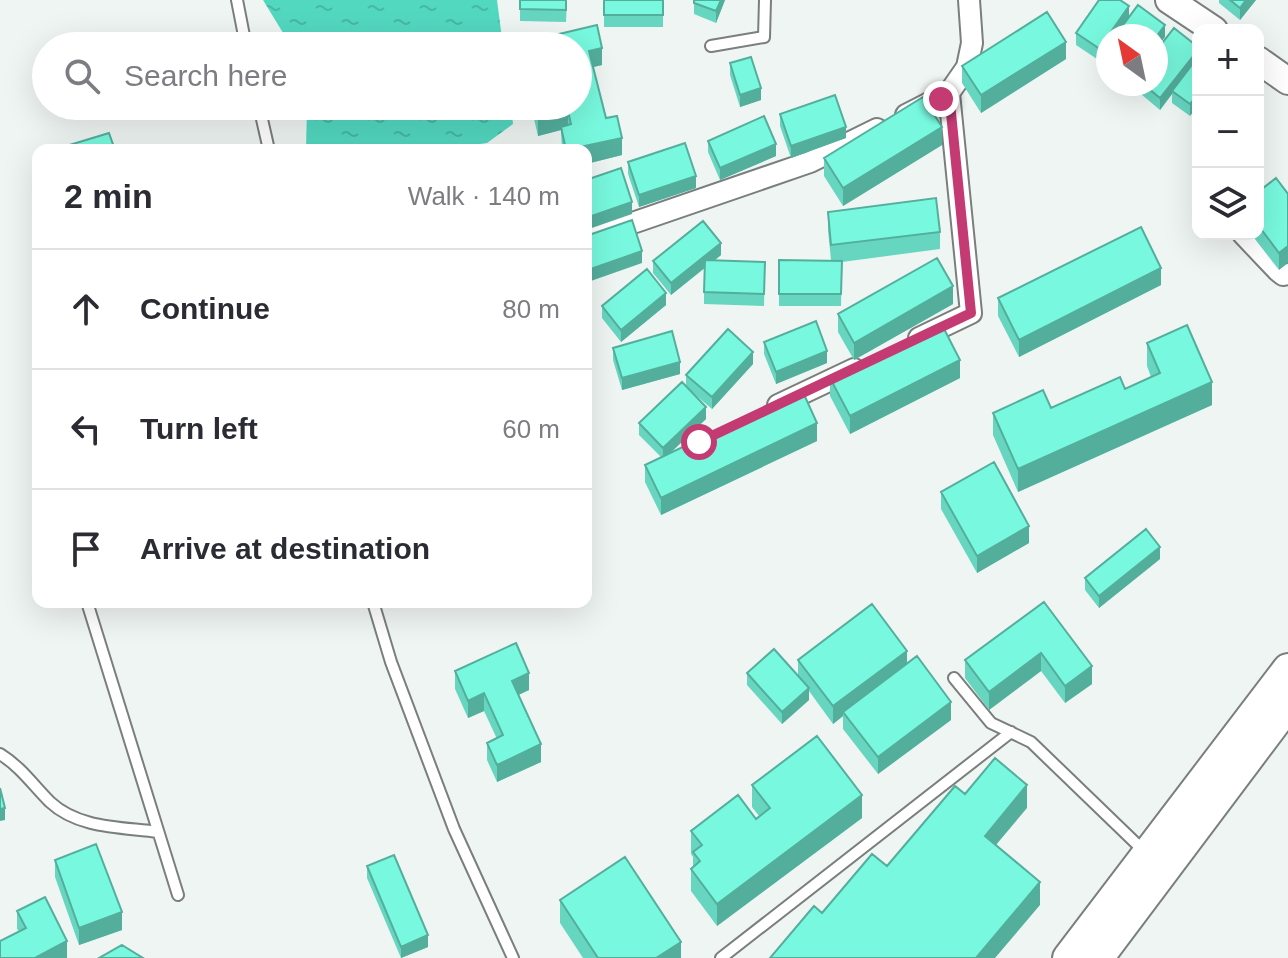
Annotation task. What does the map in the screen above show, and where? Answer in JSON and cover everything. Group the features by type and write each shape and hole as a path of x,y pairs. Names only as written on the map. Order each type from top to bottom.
{"main road":[{"path":"1068,958 1288,669"},
{"path":"1098,958 1288,705"}],"street":[{"path":"592,237 810,162 949,93 967,67 971,54 969,0"},
{"path":"1169,0 1205,24"},
{"path":"1264,64 1288,81"},
{"path":"899,347 971,313 949,93"},
{"path":"1249,240 1278,271 1288,274"},
{"path":"756,415 871,361"}],"lane":[{"path":"237,0 243,32"},
{"path":"711,46 764,37 765,0"},
{"path":"262,120 268,144"},
{"path":"89,608 178,895"},
{"path":"375,608 391,662 454,829 513,958"},
{"path":"954,678 991,723 1031,742 1148,855"},
{"path":"721,958 1011,732"},
{"path":"0,754 16,764 65,814 94,824 158,832"}],"water":[{"path":"263,0 497,0 501,32 282,32"},
{"path":"307,120 513,120 513,124 487,143 480,144 306,144"}],"building":[{"path":"520,0 566,0 566,10 520,9"},
{"path":"604,0 663,0 663,15 604,15"},
{"path":"694,0 721,0 716,11 694,3"},
{"path":"1099,0 1120,0 1129,6 1116,24 1096,24 1096,46 1076,33"},
{"path":"1230,0 1246,0 1240,8"},
{"path":"1138,5 1164,24 1124,24"},
{"path":"1047,12 1066,42 981,95 962,66"},
{"path":"597,25 602,48 592,50 592,32 568,32"},
{"path":"1174,28 1192,42 1192,58 1168,88 1168,36"},
{"path":"751,57 761,88 740,95 730,63"},
{"path":"592,63 606,118 617,116 622,138 592,144 565,144 561,127 571,124 570,120 592,120"},
{"path":"1192,65 1192,102 1190,104 1172,91"},
{"path":"835,95 846,127 791,146 780,114"},
{"path":"923,97 942,127 843,188 824,158"},
{"path":"764,116 776,144 720,168 708,141"},
{"path":"109,133 113,144 73,144"},
{"path":"685,143 696,176 639,195 628,162"},
{"path":"621,168 632,202 592,216 592,178"},
{"path":"1276,178 1288,194 1288,246 1279,253 1264,233 1264,187"},
{"path":"936,198 940,232 831,245 828,212"},
{"path":"632,220 642,251 592,269 592,234"},
{"path":"703,221 721,243 671,283 653,261"},
{"path":"1141,227 1161,268 1019,340 998,298"},
{"path":"937,258 953,286 854,343 838,314"},
{"path":"705,260 765,262 764,294 704,292"},
{"path":"779,260 842,261 841,294 779,294"},
{"path":"647,269 666,293 621,330 602,306"},
{"path":"816,321 827,351 776,372 764,342"},
{"path":"941,323 960,360 850,416 830,378"},
{"path":"1187,325 1212,382 1018,469 993,413 1043,390 1051,408 1120,377 1125,389 1160,373 1147,343"},
{"path":"728,329 753,352 712,397 686,375"},
{"path":"672,331 680,362 622,378 613,348"},
{"path":"682,382 706,407 663,448 639,423"},
{"path":"802,390 817,423 661,498 645,465"},
{"path":"994,462 1029,526 977,556 941,492"},
{"path":"1146,529 1160,547 1099,596 1085,578"},
{"path":"1044,602 1092,666 1065,686 1041,653 989,692 965,660"},
{"path":"872,604 907,651 833,706 798,660"},
{"path":"516,643 529,673 512,681 541,744 497,765 487,743 503,735 484,693 468,701 455,671"},
{"path":"774,649 809,688 782,712 747,673"},
{"path":"917,656 951,702 878,757 843,712"},
{"path":"817,736 862,795 717,904 691,869 700,861 693,852 702,845 691,831 738,795 756,819 770,808 752,785"},
{"path":"995,758 1027,785 985,836 1040,882 976,958 770,958 814,906 822,913 872,854 887,866 955,786 965,794"},
{"path":"0,788 5,808 0,809"},
{"path":"96,844 122,912 79,928 55,860"},
{"path":"394,855 428,935 401,947 367,866"},
{"path":"625,857 681,942 656,958 598,958 560,900"},
{"path":"45,897 67,941 35,958 0,958 0,941 26,928 17,911"},
{"path":"122,945 143,958 99,958"}],"route":[{"path":"699,442 971,313 949,93 941,99"}]}
